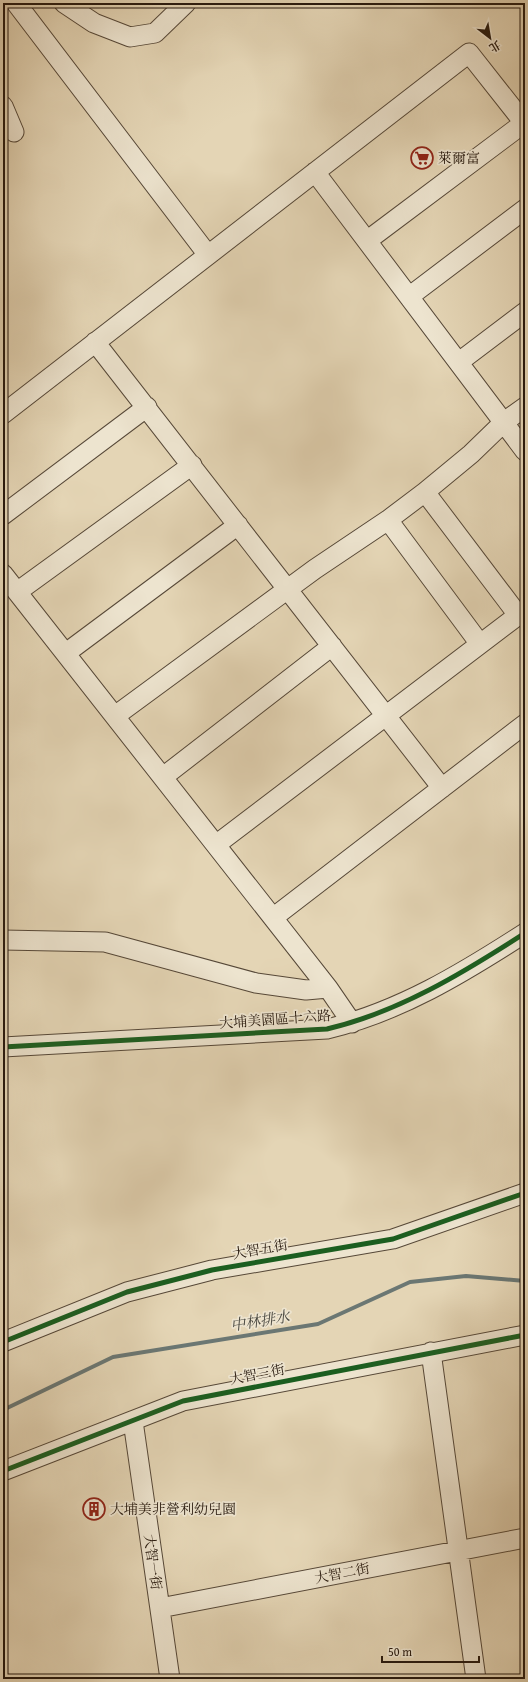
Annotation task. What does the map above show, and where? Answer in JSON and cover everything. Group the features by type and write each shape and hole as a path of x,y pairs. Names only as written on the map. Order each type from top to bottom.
{"street":[{"path":"16,3 208,255"},
{"path":"64,3 94,23 130,38 155,33 186,3"},
{"path":"3,414 469,53 525,123 368,240"},
{"path":"3,106 14,132"},
{"path":"315,172 368,240 525,451"},
{"path":"410,296 525,209"},
{"path":"459,362 525,312"},
{"path":"95,342 442,788"},
{"path":"3,515 147,407"},
{"path":"115,716 315,569 388,520 425,492 471,454 504,422 525,407"},
{"path":"17,592 192,465"},
{"path":"217,844 521,612 425,492"},
{"path":"388,520 480,644"},
{"path":"66,654 238,525"},
{"path":"3,574 274,917 328,988 352,1023"},
{"path":"163,777 332,646"},
{"path":"274,917 525,724"},
{"name":"大埔美園區十六路","path":"3,1047 327,1029 352,1023 388,1010 469,969 525,933"},
{"path":"3,940 105,942 256,983 306,990 328,988"},
{"name":"大智五街","path":"3,1342 127,1292 212,1270 393,1239 525,1193"},
{"name":"大智三街","path":"3,1471 183,1401 525,1335"},
{"path":"431,1352 476,1679"},
{"name":"大智一街","path":"133,1421 170,1679"},
{"name":"大智二街","path":"160,1608 525,1538"}],"waterway":[{"name":"中林排水","path":"3,1410 113,1357 318,1324 410,1282 466,1276 525,1281"}],"cycle path":[{"path":"3,1047 327,1029 354,1022 405,1002 430,990 525,933"},
{"path":"3,1342 127,1292 212,1270 393,1239 525,1193"},
{"path":"3,1471 183,1401 525,1335"}],"place":[{"name":"萊爾富","path":"422,158"},
{"name":"大埔美非營利幼兒園","path":"94,1509"}]}
